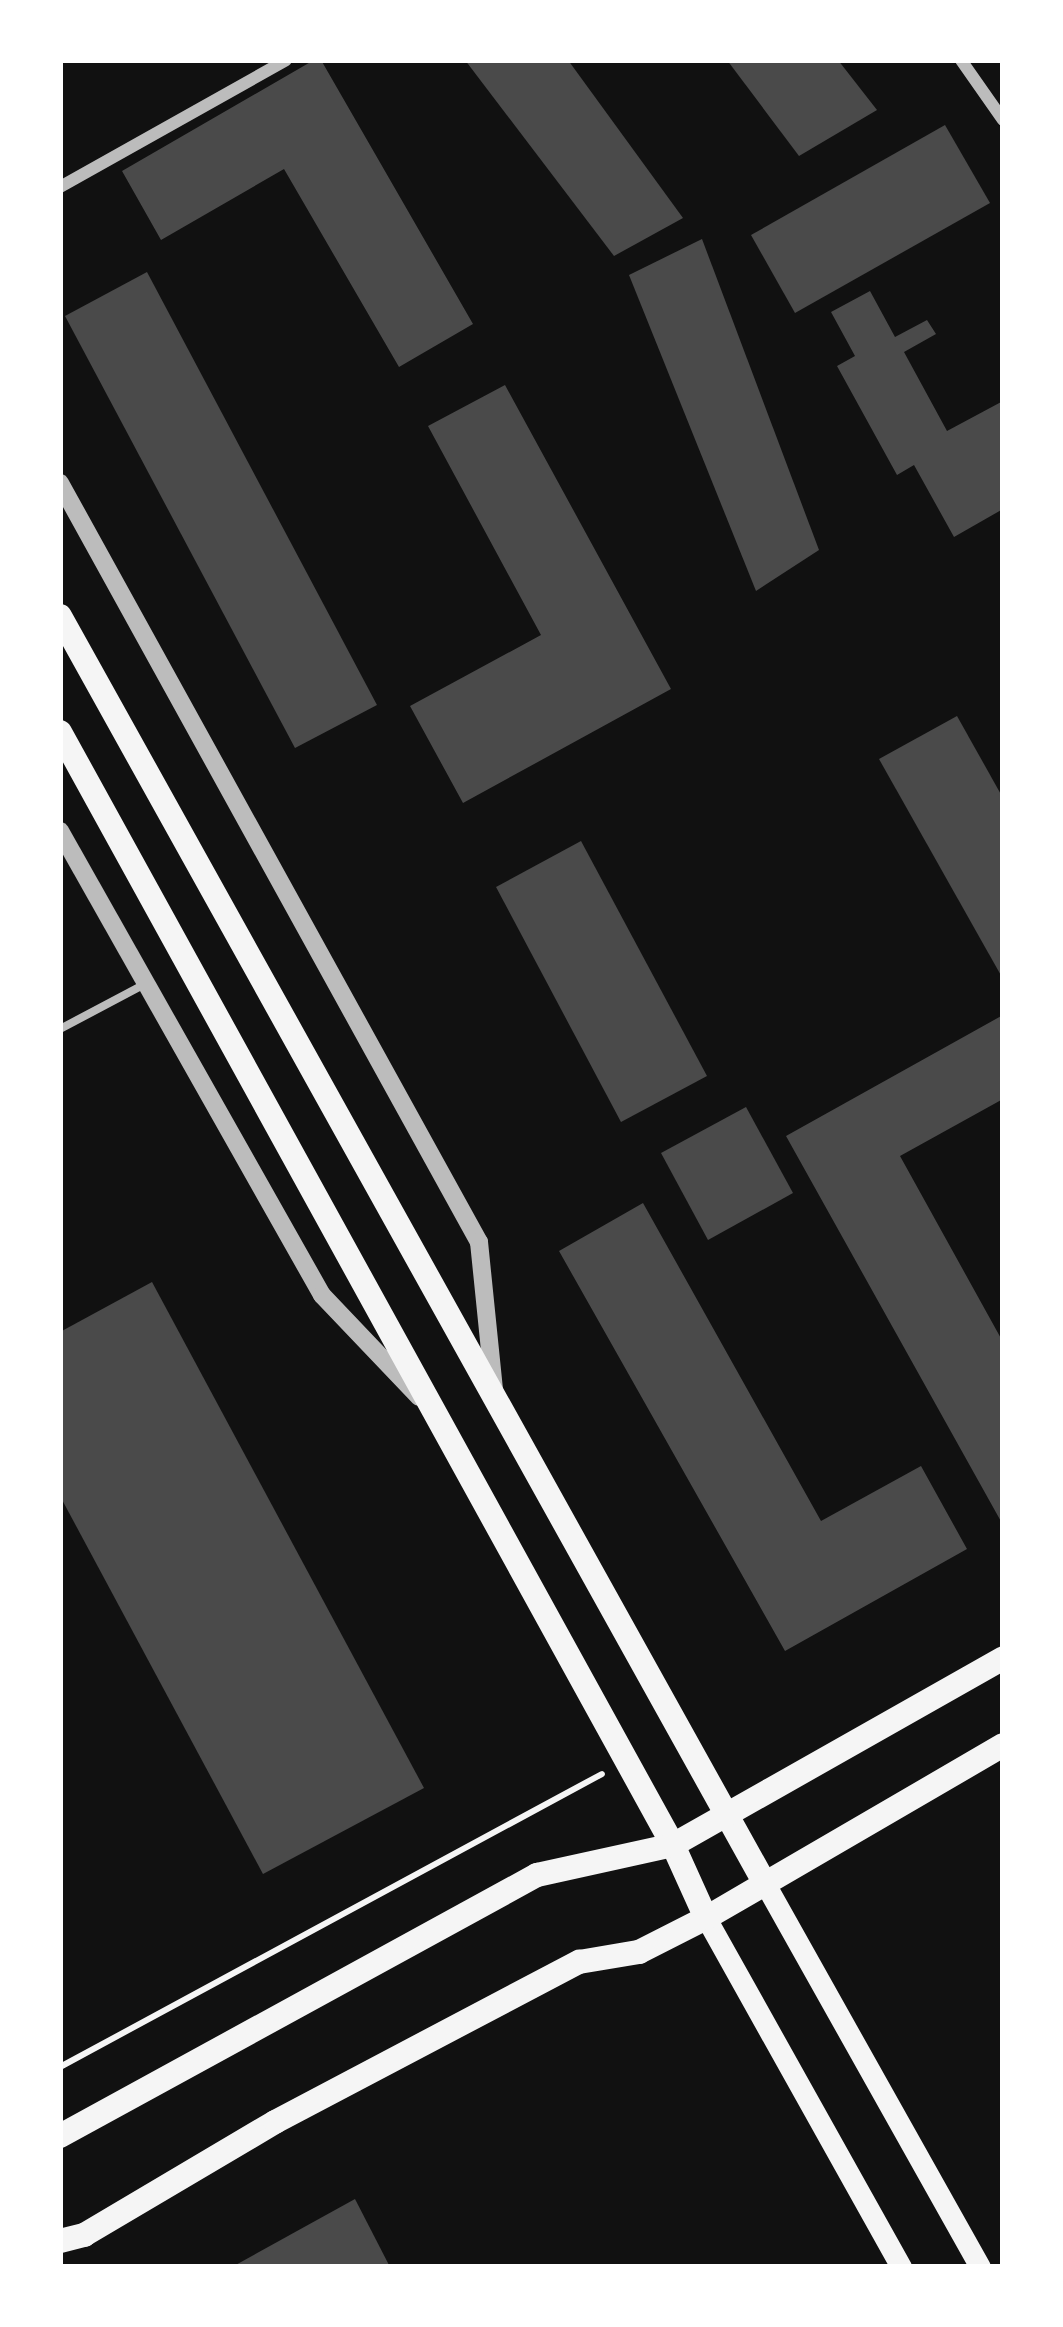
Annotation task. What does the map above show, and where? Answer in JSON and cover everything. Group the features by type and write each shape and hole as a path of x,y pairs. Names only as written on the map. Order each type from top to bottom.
{"main road":[{"path":"60,616 980,2267"},
{"path":"60,732 901,2267"},
{"path":"60,2136 537,1875 673,1845 1003,1658"},
{"path":"72,2238 275,2122 579,1963 639,1952 706,1918 1003,1745"}],"street":[{"path":"60,187 286,60"},
{"path":"961,60 1003,120"},
{"path":"60,483 479,1242 494,1389"},
{"path":"60,831 322,1295 435,1413"},
{"path":"60,2258 72,2238"}],"lane":[{"path":"60,1030 144,984"}],"path":[{"path":"60,2067 626,1761"}],"building":[{"path":"321,60 473,324 399,367 284,169 161,240 122,171"},
{"path":"465,60 568,60 683,218 614,256"},
{"path":"727,60 838,60 877,110 799,156"},
{"path":"945,125 990,203 795,313 751,235"},
{"path":"702,239 819,550 756,591 629,275"},
{"path":"147,272 377,705 295,748 65,316"},
{"path":"870,291 895,337 927,320 936,334 904,352 947,431 1003,401 1003,509 954,537 914,465 897,475 837,366 855,356 831,312"},
{"path":"505,385 671,689 463,803 410,706 541,635 428,426"},
{"path":"957,716 1003,798 1003,979 879,759"},
{"path":"581,841 707,1076 621,1122 496,887"},
{"path":"1003,1015 1003,1099 900,1156 1003,1342 1003,1525 786,1136"},
{"path":"746,1107 793,1193 708,1240 661,1153"},
{"path":"643,1203 821,1521 921,1466 967,1549 785,1651 559,1251"},
{"path":"152,1282 424,1788 263,1874 60,1496 60,1332"},
{"path":"355,2199 390,2267 232,2267"}]}
